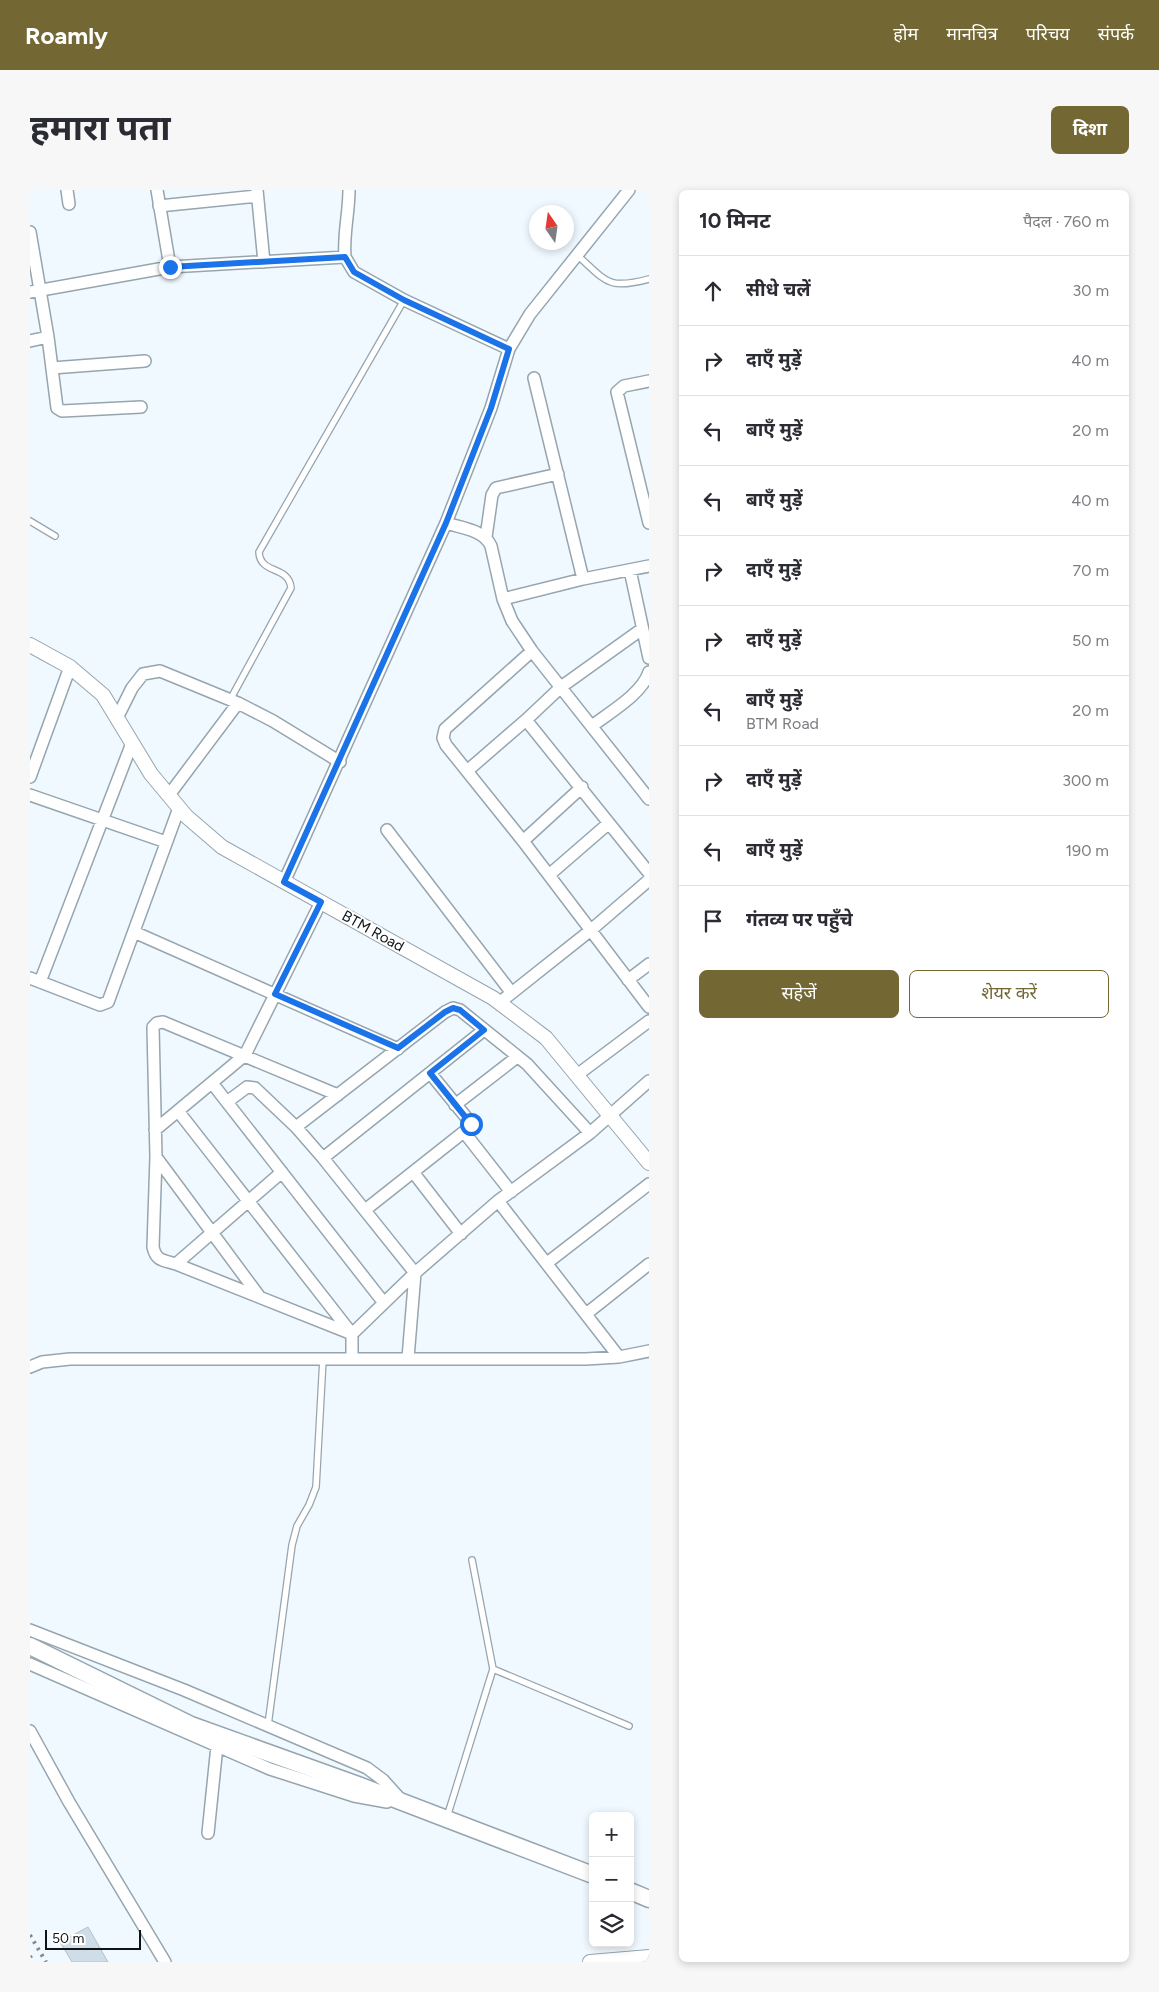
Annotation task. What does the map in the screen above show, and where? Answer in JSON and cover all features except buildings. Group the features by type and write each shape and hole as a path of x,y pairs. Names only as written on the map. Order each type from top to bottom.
{"main road":[{"path":"30,1646 192,1725 358,1785 589,1873"},
{"path":"634,1893 649,1899"}],"street":[{"path":"67,190 69,204"},
{"path":"156,190 170,267"},
{"path":"349,190 349,212 343,239 345,257 354,272 404,300 509,349"},
{"path":"284,882 340,762 446,523 491,408 509,349 530,314 629,190"},
{"path":"159,206 257,193 264,262"},
{"path":"30,232 35,291 48,337 57,408 62,411 141,407"},
{"path":"35,291 170,267 345,257"},
{"path":"30,341 48,337"},
{"path":"52,368 145,361"},
{"path":"534,378 583,579"},
{"path":"649,381 624,386 617,392 649,523"},
{"path":"486,537 492,495 496,488 558,474"},
{"path":"446,523 482,534 486,537 492,546 503,599 512,621 532,651 649,799"},
{"path":"503,599 583,579 649,566"},
{"path":"630,570 649,658"},
{"path":"467,771 561,687 642,629"},
{"name":"BTM Road","path":"30,645 70,667 103,696 151,774 186,816 222,847 499,1003 546,1038 649,1163"},
{"path":"532,651 445,729 443,738 446,745 523,840 649,1007"},
{"path":"30,777 70,667"},
{"path":"117,718 132,688 142,674 160,671 234,701 273,721 340,762"},
{"path":"592,726 638,690 646,682 649,672"},
{"path":"169,795 234,701"},
{"path":"526,720 582,787 649,873"},
{"path":"132,743 103,820 35,980 100,1005 106,1004 110,1000 179,808"},
{"path":"523,840 582,787"},
{"path":"30,794 166,842"},
{"path":"549,875 609,823"},
{"path":"387,830 511,992"},
{"path":"499,1003 591,930 649,880"},
{"path":"155,1130 245,1055 321,902"},
{"path":"134,932 398,1048"},
{"path":"628,980 649,964"},
{"path":"296,1127 445,1012 453,1008 460,1010 526,1064 590,1133"},
{"path":"577,1075 649,1021"},
{"path":"338,1095 163,1022 157,1022 153,1027 156,1157 153,1246 155,1255 160,1259 352,1334"},
{"path":"324,1158 484,1030"},
{"path":"456,1105 517,1057"},
{"path":"365,1210 470,1127 470,1122 430,1073"},
{"path":"352,1334 415,1273 498,1201 590,1133 649,1081"},
{"path":"212,1083 384,1303"},
{"path":"227,1102 247,1087 252,1086 296,1127 324,1158 415,1273 408,1358"},
{"path":"178,1111 352,1334 352,1358"},
{"path":"464,1132 511,1192"},
{"path":"156,1157 259,1297"},
{"path":"176,1264 282,1172"},
{"path":"413,1172 461,1234"},
{"path":"547,1264 649,1184"},
{"path":"498,1201 619,1356"},
{"path":"586,1314 649,1264"},
{"path":"30,1367 42,1362 70,1358 586,1359 649,1351"},
{"path":"30,1630 268,1724 367,1768 383,1780 404,1803"},
{"path":"30,1664 270,1770 354,1796 384,1802 404,1803"},
{"path":"30,1730 69,1802 164,1962"},
{"path":"208,1833 217,1746"},
{"path":"590,1962 649,1958"}],"lane":[{"path":"577,255 610,282 620,285 649,279"},
{"path":"234,701 290,588 290,580 263,564 259,552 404,300"},
{"path":"30,521 55,536"},
{"path":"268,1724 292,1545 297,1526 309,1505 316,1487 323,1359"},
{"path":"447,1819 493,1669 472,1560"},
{"path":"493,1669 629,1726"}],"railway":[{"path":"30,1935 46,1962"},
{"path":"30,1956 33,1962"}],"route":[{"path":"170,267 345,257 354,272 404,300 509,349 491,408 446,523 340,762 284,882 321,902 275,994 398,1048 445,1012 453,1008 460,1010 484,1030 430,1073 471,1124"}]}
